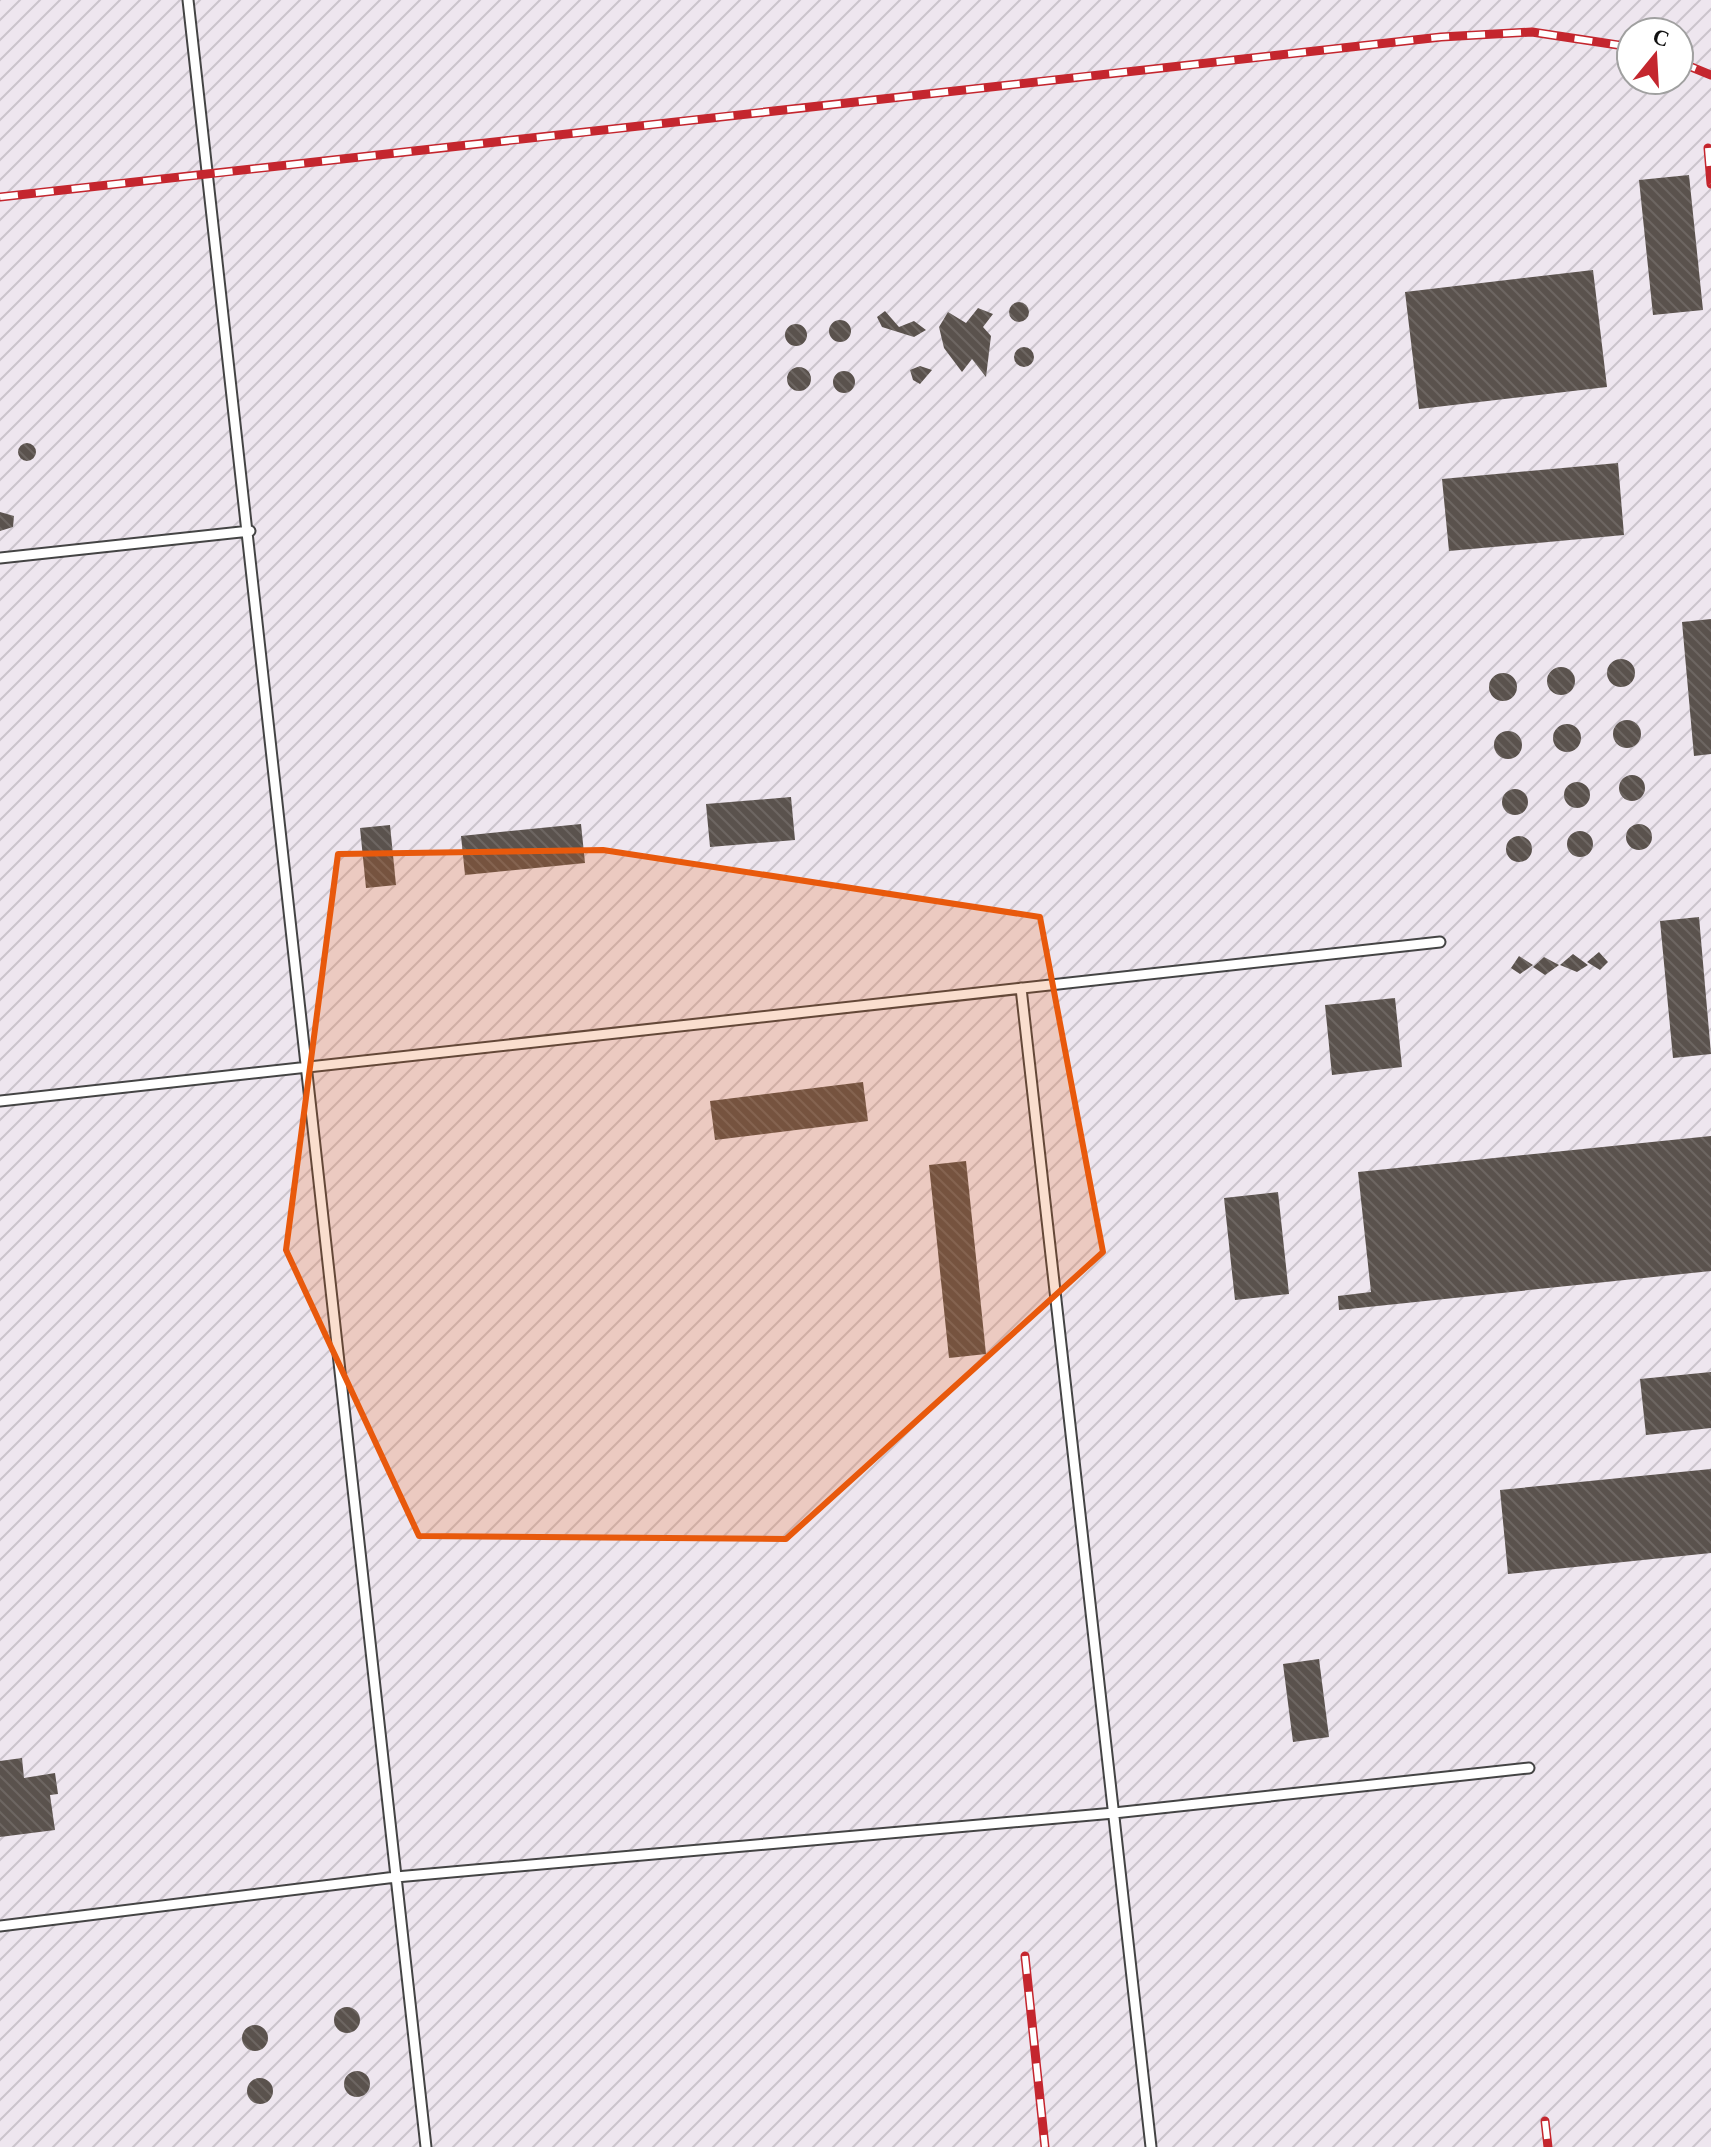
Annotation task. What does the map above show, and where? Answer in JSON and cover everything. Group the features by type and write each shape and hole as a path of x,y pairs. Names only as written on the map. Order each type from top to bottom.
{"lane":[{"path":"188,0 250,531 305,1067 426,2147"},
{"path":"0,558 250,531"},
{"path":"0,1101 1440,942"},
{"path":"1021,988 1151,2147"},
{"path":"0,1926 396,1877 1114,1813 1529,1768"}],"highlighted area":[{"path":"603,850 1040,917 1103,1252 786,1539 419,1536 286,1250 338,854"}],"shaded area":[{"path":"0,0 1711,0 1711,2147 0,2147"}],"building":[{"path":"1689,175 1703,310 1653,315 1639,180"},
{"path":"1593,270 1607,387 1419,409 1405,292"},
{"path":"1019,302 1026,305 1029,312 1026,319 1019,322 1012,319 1009,312 1012,305"},
{"path":"978,308 993,314 983,327 991,336 986,377 972,359 962,372 944,348 939,327 948,312 966,323"},
{"path":"885,311 899,327 914,321 926,330 914,337 882,327 877,317"},
{"path":"836,320 844,320 851,331 844,342 836,342 829,335 829,327"},
{"path":"792,324 800,324 807,335 800,346 792,346 785,339 785,331"},
{"path":"1024,347 1031,350 1034,357 1031,364 1024,367 1017,364 1014,357 1017,350"},
{"path":"920,366 932,370 920,384 913,380 910,370"},
{"path":"799,367 807,371 811,379 807,387 799,391 791,387 787,379 791,371"},
{"path":"840,371 848,371 855,382 848,393 840,393 833,386 833,378"},
{"path":"23,443 31,443 36,452 34,459 23,461 18,456 18,448"},
{"path":"1618,463 1624,535 1449,551 1442,479"},
{"path":"0,512 14,516 13,527 0,531"},
{"path":"1711,619 1711,754 1694,756 1682,622"},
{"path":"1621,659 1631,663 1635,673 1631,683 1621,687 1611,683 1607,673 1611,663"},
{"path":"1561,667 1571,671 1575,681 1571,691 1561,695 1551,691 1547,681 1551,671"},
{"path":"1503,673 1513,677 1517,687 1513,697 1503,701 1493,697 1489,687 1493,677"},
{"path":"1627,720 1637,724 1641,734 1637,744 1627,748 1617,744 1613,734 1617,724"},
{"path":"1567,724 1577,728 1581,738 1577,748 1567,752 1557,748 1553,738 1557,728"},
{"path":"1508,731 1518,735 1522,745 1518,755 1508,759 1498,755 1494,745 1498,735"},
{"path":"1632,775 1641,779 1645,788 1641,797 1632,801 1623,797 1619,788 1623,779"},
{"path":"1577,782 1586,786 1590,795 1586,804 1577,808 1568,804 1564,795 1568,786"},
{"path":"1515,789 1524,793 1528,802 1524,811 1515,815 1506,811 1502,802 1506,793"},
{"path":"791,797 795,840 710,847 706,804"},
{"path":"581,824 585,863 465,875 461,836"},
{"path":"1639,824 1648,828 1652,837 1648,846 1639,850 1630,846 1626,837 1630,828"},
{"path":"390,825 396,885 366,888 360,828"},
{"path":"1580,831 1589,835 1593,844 1589,853 1580,857 1571,853 1567,844 1571,835"},
{"path":"1519,836 1528,840 1532,849 1528,858 1519,862 1510,858 1506,849 1510,840"},
{"path":"1699,917 1711,1054 1673,1058 1660,921"},
{"path":"1599,952 1608,962 1600,970 1587,962"},
{"path":"1573,954 1588,965 1577,972 1560,965"},
{"path":"1519,956 1533,965 1520,974 1511,968"},
{"path":"1544,957 1559,965 1545,975 1533,967"},
{"path":"1395,998 1402,1067 1332,1075 1325,1005"},
{"path":"863,1082 868,1121 715,1140 710,1101"},
{"path":"1711,1136 1711,1271 1339,1310 1338,1296 1371,1292 1358,1172"},
{"path":"966,1161 986,1354 949,1358 929,1165"},
{"path":"1278,1192 1289,1294 1235,1300 1224,1198"},
{"path":"1711,1372 1711,1428 1646,1435 1640,1379"},
{"path":"1711,1469 1711,1553 1508,1574 1500,1490"},
{"path":"1319,1659 1329,1737 1293,1742 1283,1664"},
{"path":"22,1758 24,1778 55,1773 58,1794 50,1795 55,1830 0,1837 0,1761"},
{"path":"347,2007 356,2011 360,2020 356,2029 347,2033 338,2029 334,2020 338,2011"},
{"path":"255,2025 264,2029 268,2038 264,2047 255,2051 246,2047 242,2038 246,2029"},
{"path":"357,2071 366,2075 370,2084 366,2093 357,2097 348,2093 344,2084 348,2075"},
{"path":"260,2078 269,2082 273,2091 269,2100 260,2104 251,2100 247,2091 251,2082"}],"railway":[{"path":"0,197 1441,37 1532,32 1615,45"},
{"path":"1695,68 1711,75"},
{"path":"1708,148 1711,184"},
{"path":"1025,1956 1045,2147"},
{"path":"1545,2121 1548,2147"}]}
